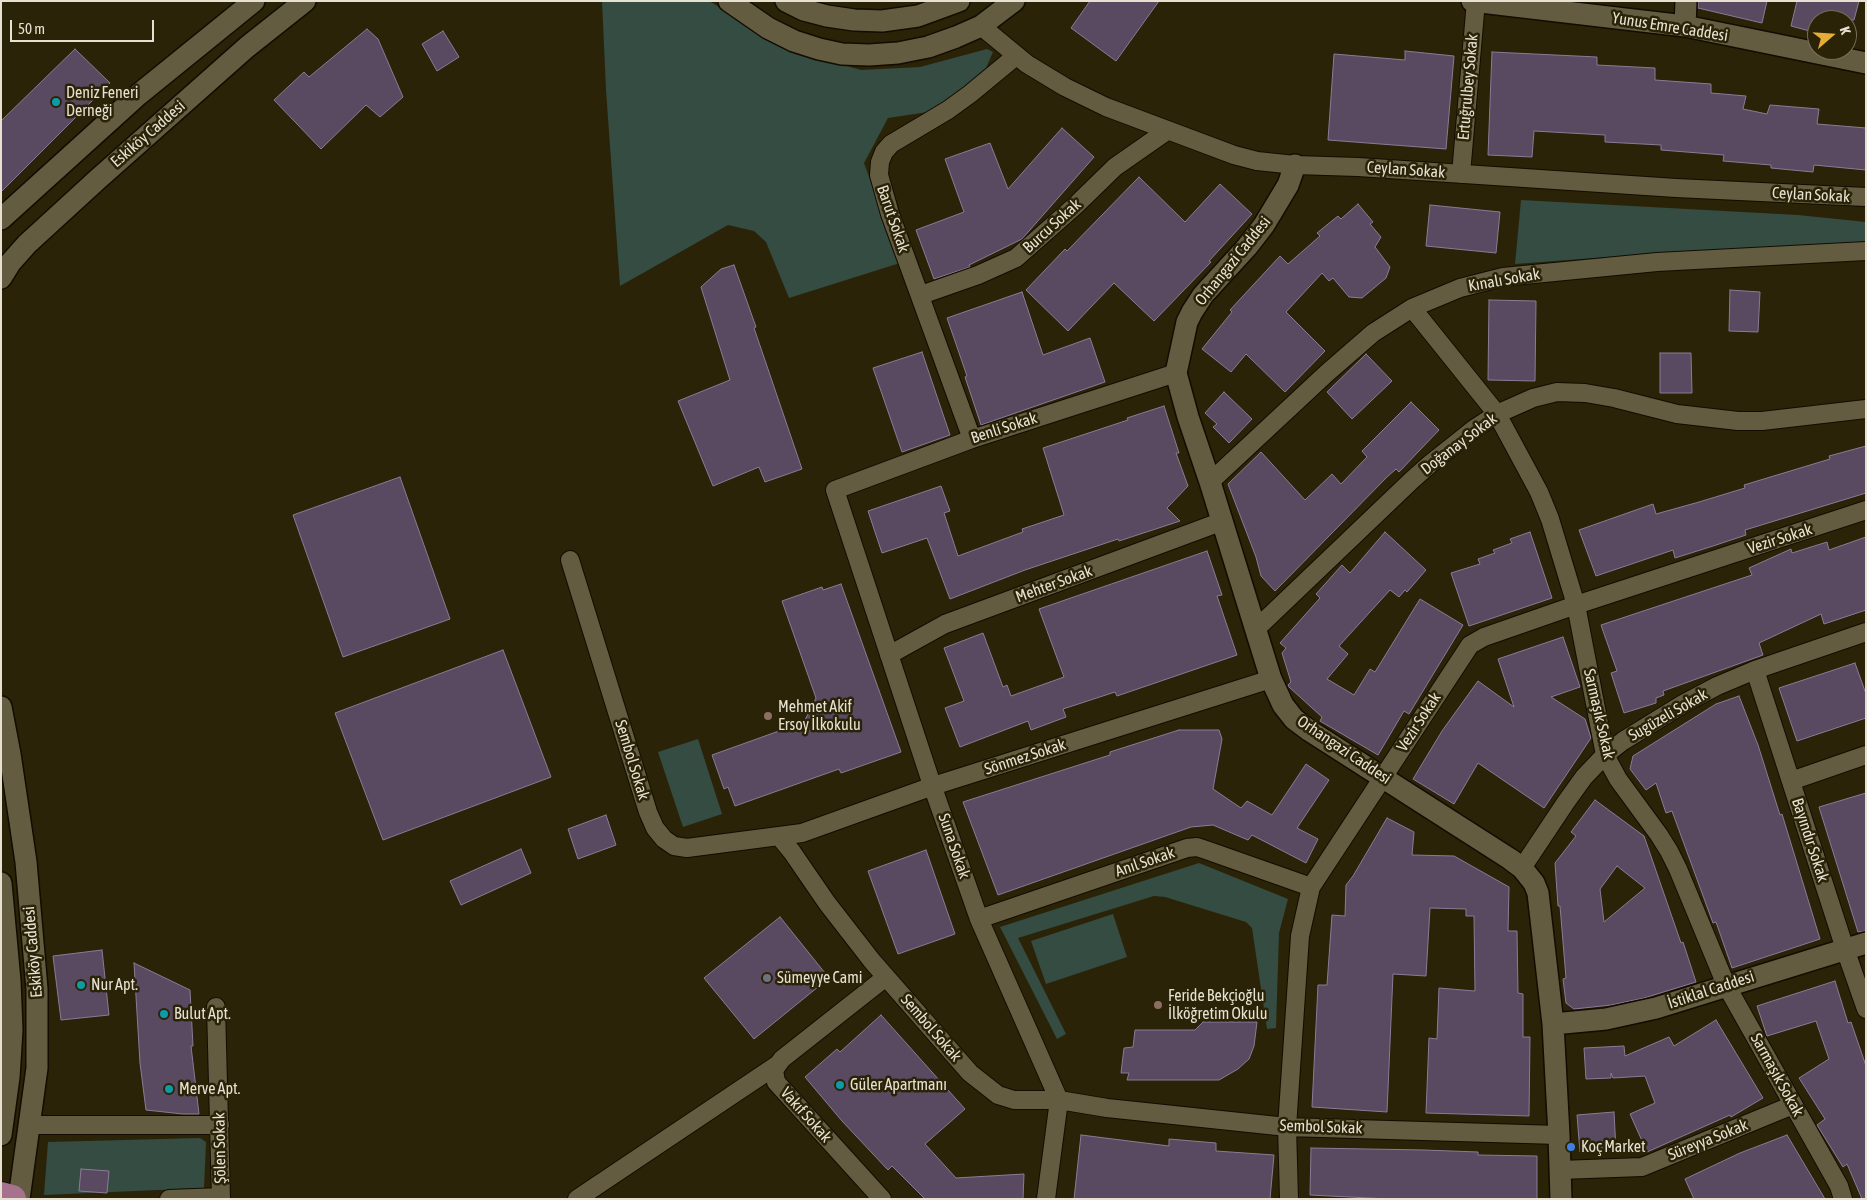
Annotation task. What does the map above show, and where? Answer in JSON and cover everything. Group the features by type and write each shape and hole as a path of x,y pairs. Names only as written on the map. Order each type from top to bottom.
{"highway":[{"path":"1,1196 12,1199"}],"street":[{"name":"Eskiköy Caddesi","path":"1,278 27,244 84,191 247,47 305,1"},
{"path":"729,1 768,28 794,41 842,54 898,53 928,47 981,26 1014,1"},
{"path":"786,1 804,10 827,16 854,20 882,20 918,16 959,1"},
{"name":"Yunus Emre Caddesi","path":"1472,1 1685,26 1864,60"},
{"path":"1685,26 1686,1"},
{"name":"Ertuğrulbey Sokak","path":"1460,174 1476,2"},
{"path":"1,220 138,95 245,4"},
{"name":"Ceylan Sokak","path":"981,26 1016,56 1065,87 1106,106 1168,130 1234,155 1257,161 1295,165 1358,166 1676,188 1866,198"},
{"name":"Barut Sokak","path":"972,439 883,192 879,175 880,162 884,152 891,144 948,110 1016,56"},
{"name":"Burcu Sokak","path":"921,295 978,275 1016,258 1076,205 1115,167 1168,130"},
{"name":"Orhangazi Caddesi","path":"1295,165 1288,185 1264,225 1248,247 1204,295 1192,312 1187,322 1176,373 1188,417 1271,679 1283,705 1294,719 1522,868 1534,883 1538,893 1552,1024 1561,1199"},
{"name":"Kınalı Sokak","path":"1210,482 1353,349 1373,333 1412,308 1460,288 1503,277 1691,260 1866,251"},
{"name":"Sarmaşık Sokak","path":"1412,308 1498,414 1539,492 1550,519 1576,605 1605,755 1618,779 1659,835 1669,852 1678,869 1726,985 1839,1186 1843,1199"},
{"name":"Benli Sokak","path":"835,490 972,439 1176,373"},
{"name":"Doğanay Sokak","path":"1256,629 1412,480 1474,429 1498,414 1533,398 1557,392 1585,393 1614,398 1677,414 1738,421 1762,421 1866,409"},
{"name":"Suna Sokak","path":"835,490 933,786 980,919 1059,1100"},
{"name":"Vezir Sokak","path":"1288,1199 1287,1127 1300,936 1311,887 1470,645 1484,637 1576,605 1866,510"},
{"name":"Mehter Sokak","path":"889,655 945,624 1222,521"},
{"name":"Sembol Sokak","path":"570,560 648,812 655,828 664,840 674,846 686,848 779,836 886,977 970,1073 998,1095 1014,1100 1059,1100 1108,1108 1287,1127 1559,1135"},
{"name":"Sugüzeli Sokak","path":"1522,868 1584,777 1605,755 1640,730 1717,686 1755,670 1866,632"},
{"name":"Bayındır Sokak","path":"1755,670 1844,949 1866,1009"},
{"name":"Sönmez Sokak","path":"779,836 802,833 933,786 1271,679"},
{"name":"Eskiköy Caddesi","path":"1,707 12,764 26,862 37,989 38,1058 19,1199"},
{"path":"1791,781 1866,755"},
{"name":"Anıl Sokak","path":"980,919 1187,848 1197,847 1311,887"},
{"path":"1,883 10,981 12,1030 11,1060 1,1135"},
{"name":"İstiklal Caddesi","path":"1552,1024 1606,1019 1639,1012 1866,943"},
{"name":"Vakıf Sokak","path":"882,1199 776,1082 774,1070 777,1064 886,977"},
{"name":"Şölen Sokak","path":"216,1007 221,1198"},
{"path":"577,1199 777,1064"},
{"path":"1046,1199 1059,1100"},
{"name":"Süreyya Sokak","path":"1560,1170 1642,1167 1794,1105"},
{"path":"29,1125 220,1125"},
{"path":"169,1199 221,1198"}],"green space":[{"path":"602,1 709,1 796,52 861,70 920,67 987,49 993,52 986,68 946,104 928,112 888,118 864,163 900,263 789,298 766,242 754,231 728,225 620,286 606,90"},
{"path":"1521,200 1798,215 1866,222 1866,244 1689,251 1515,264"},
{"path":"698,739 722,814 683,827 658,752"},
{"path":"1199,863 1288,899 1279,933 1276,1028 1267,1029 1252,928 1246,922 1165,897 1154,896 1018,938 1066,1034 1057,1039 1000,927"},
{"path":"1113,914 1127,957 1046,984 1031,941"},
{"path":"200,1138 206,1142 204,1188 44,1195 48,1142"}],"building":[{"path":"1090,1 1159,1 1116,61 1071,28"},
{"path":"1698,1 1767,1 1762,23 1698,8"},
{"path":"1797,1 1859,1 1857,10 1807,10 1807,30 1791,26"},
{"path":"367,29 378,39 403,97 380,117 366,105 321,149 274,100 304,72 309,77"},
{"path":"443,31 459,57 437,71 422,44"},
{"name":"Deniz Feneri Derneği","path":"75,49 110,83 1,192 1,121"},
{"path":"1405,51 1454,56 1446,149 1328,140 1334,54 1405,60"},
{"path":"1492,52 1597,57 1597,65 1655,68 1655,80 1711,84 1711,93 1746,96 1743,109 1767,114 1770,105 1819,109 1817,124 1866,128 1866,170 1814,165 1813,172 1771,168 1771,165 1723,161 1724,155 1661,150 1661,145 1605,142 1605,135 1534,131 1532,157 1488,155"},
{"path":"1062,128 1094,157 1022,239 969,265 970,267 934,279 916,230 964,212 945,159 990,143 1008,189"},
{"path":"1139,177 1185,222 1220,184 1252,214 1209,261 1211,262 1154,321 1114,283 1068,331 1026,290"},
{"path":"1358,204 1373,222 1370,224 1381,237 1375,247 1390,267 1386,278 1362,298 1349,297 1333,278 1329,281 1322,273 1286,312 1325,351 1285,392 1246,354 1231,372 1202,349 1232,312 1230,310 1280,256 1288,264 1320,236 1317,233 1338,216 1341,219"},
{"path":"1430,205 1500,212 1496,253 1426,246"},
{"path":"734,265 802,469 765,482 759,467 713,486 678,401 730,380 701,287 721,269"},
{"path":"1730,290 1760,292 1758,332 1729,331"},
{"path":"1022,292 1043,355 1090,338 1105,382 981,425 947,318"},
{"path":"1489,300 1536,301 1535,381 1488,380"},
{"path":"922,352 950,435 902,452 873,368"},
{"path":"1660,353 1691,353 1692,393 1660,393"},
{"path":"1366,354 1392,381 1352,419 1327,392"},
{"path":"1224,392 1252,419 1229,443 1213,427 1217,424 1205,413"},
{"path":"1411,402 1439,430 1399,472 1396,469 1387,477 1275,591 1261,576 1256,557 1228,484 1261,452 1305,500 1332,474 1341,484 1367,457 1362,451"},
{"path":"1164,406 1179,453 1176,453 1188,486 1167,508 1180,521 1119,541 1118,539 1025,570 950,599 927,538 882,553 868,511 941,486 950,511 944,513 958,556 1023,532 1022,529 1064,515 1043,448"},
{"path":"1866,446 1866,493 1745,530 1746,535 1675,558 1673,550 1596,576 1579,530 1653,504 1656,514 1699,502 1745,488 1744,485 1830,459 1829,456"},
{"path":"400,477 450,619 343,657 293,515"},
{"path":"1385,532 1426,570 1407,592 1405,590 1399,597 1390,590 1339,646 1348,654 1327,679 1354,695 1370,669 1375,672 1420,599 1463,625 1409,714 1404,711 1378,755 1320,721 1322,717 1289,687 1288,685 1291,682 1282,653 1286,648 1280,643 1320,598 1316,594 1342,565 1350,573"},
{"path":"1530,532 1552,598 1469,626 1451,573 1480,564 1478,559 1495,553 1493,550 1512,543 1510,539"},
{"path":"1866,537 1866,610 1824,624 1821,614 1759,643 1763,655 1663,691 1664,695 1656,698 1656,703 1624,713 1611,673 1617,671 1601,625 1752,575 1749,568 1791,549 1792,553 1827,542 1829,550"},
{"path":"1207,551 1222,595 1217,596 1237,655 1117,696 1115,692 1063,709 1066,717 1031,730 1028,721 960,747 945,708 964,701 944,648 983,633 1003,687 1007,685 1011,696 1064,677 1039,609"},
{"path":"841,584 901,752 841,773 839,769 735,806 728,787 724,789 712,755 804,722 816,698 782,601 822,587 823,590"},
{"path":"1563,637 1580,687 1551,697 1585,719 1591,738 1544,808 1478,763 1454,804 1413,779 1442,731 1478,681 1514,707 1498,659"},
{"path":"503,650 551,777 383,840 335,713"},
{"path":"1855,663 1866,694 1866,718 1797,741 1779,688"},
{"path":"1739,696 1758,745 1780,815 1782,814 1820,939 1732,968 1716,922 1713,923 1672,811 1666,813 1656,783 1646,790 1630,769 1633,756 1716,704"},
{"path":"1179,730 1219,730 1222,739 1213,789 1241,808 1247,801 1272,815 1306,764 1329,780 1297,828 1318,839 1306,863 1252,835 1248,840 1213,825 1191,827 998,895 963,802 1110,755 1110,752"},
{"path":"1866,793 1866,931 1858,932 1819,807"},
{"path":"1595,800 1644,836 1696,982 1644,998 1611,1005 1574,1009 1566,1003 1563,979 1566,978 1555,863 1576,836 1571,832","holes":["1617,866 1645,888 1604,922 1600,889"]},
{"path":"606,815 616,845 578,859 568,829"},
{"path":"1387,818 1414,832 1412,855 1454,856 1509,887 1508,931 1517,931 1518,993 1523,994 1523,1037 1530,1037 1529,1116 1426,1113 1429,1038 1437,1039 1439,988 1475,991 1474,916 1466,916 1466,909 1430,908 1426,976 1393,974 1387,1112 1312,1107 1318,985 1327,985 1332,915 1345,916 1346,885"},
{"path":"521,849 531,873 461,905 450,881"},
{"path":"926,850 955,934 898,954 868,871"},
{"name":"Sümeyye Cami","path":"780,917 829,978 754,1039 704,978"},
{"name":"Nur Apt.","path":"102,950 109,1015 61,1020 53,956"},
{"path":"134,963 190,990 193,1046 191,1046 199,1114 146,1110 140,1063"},
{"path":"1835,981 1848,1023 1851,1022 1866,1066 1866,1199 1862,1199 1847,1164 1843,1167 1817,1125 1825,1119 1799,1078 1829,1059 1816,1021 1767,1036 1757,1006"},
{"path":"881,1015 965,1109 925,1144 956,1178 1024,1174 1023,1199 925,1199 892,1166 888,1170 842,1121 805,1077 837,1049 840,1052"},
{"path":"1716,1020 1763,1098 1731,1117 1730,1115 1647,1152 1630,1114 1655,1103 1645,1076 1613,1078 1611,1073 1611,1078 1586,1079 1584,1048 1624,1046 1625,1056 1669,1037 1674,1046"},
{"path":"1203,1022 1257,1022 1254,1046 1249,1059 1238,1069 1219,1080 1127,1080 1129,1073 1121,1073 1124,1048 1133,1047 1135,1030 1195,1030"},
{"path":"1614,1112 1616,1150 1580,1152 1577,1115"},
{"path":"1081,1135 1169,1146 1169,1139 1216,1143 1216,1151 1274,1155 1270,1199 1074,1199"},
{"path":"1787,1135 1825,1199 1694,1199 1685,1179 1740,1153"},
{"path":"1311,1148 1424,1150 1478,1152 1478,1155 1537,1156 1537,1199 1389,1199 1310,1195"},
{"path":"81,1169 109,1171 107,1193 79,1191"}],"place":[{"name":"Deniz Feneri Derneği","path":"56,102"},
{"name":"Mehmet Akif Ersoy İlkokulu","path":"768,716"},
{"name":"Sümeyye Cami","path":"767,978"},
{"name":"Nur Apt.","path":"81,985"},
{"name":"Feride Bekçioğlu İlköğretim Okulu","path":"1158,1005"},
{"name":"Bulut Apt.","path":"164,1014"},
{"name":"Güler Apartmanı","path":"840,1085"},
{"name":"Merve Apt.","path":"169,1089"},
{"name":"Koç Market","path":"1571,1147"}]}
